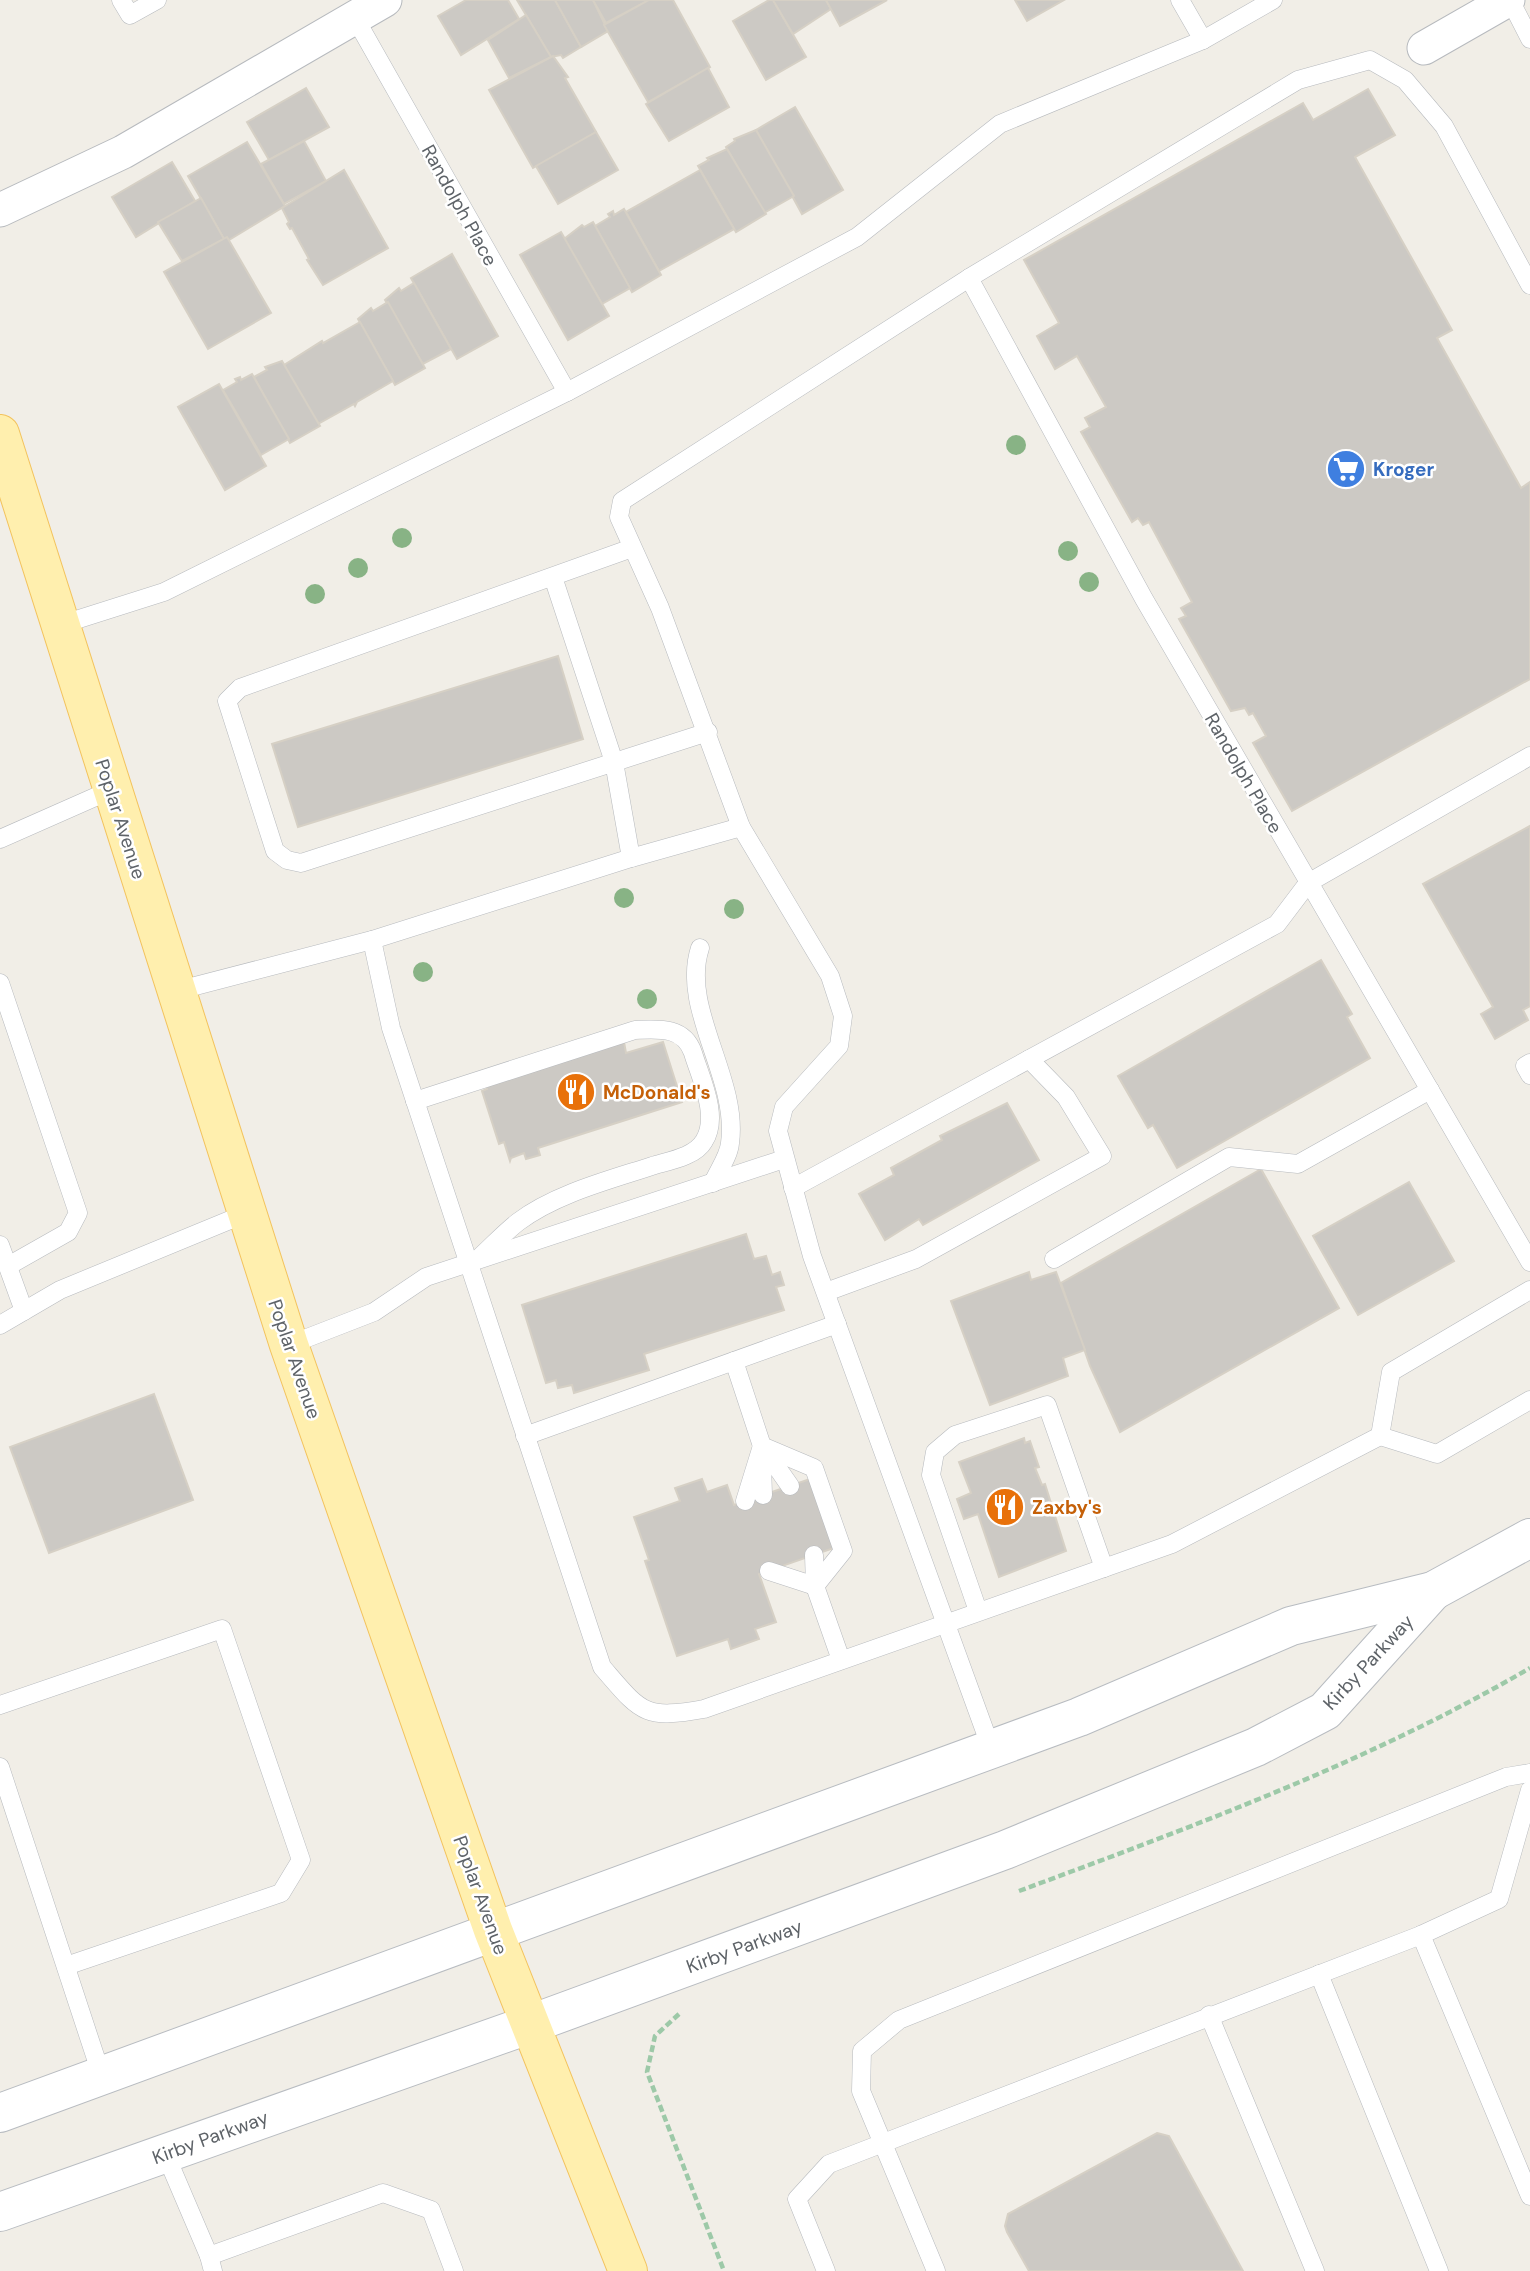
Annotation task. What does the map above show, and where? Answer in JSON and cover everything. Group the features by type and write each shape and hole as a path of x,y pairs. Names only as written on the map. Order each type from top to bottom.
{"main road":[{"name":"Poplar Avenue","path":"0,434 6,472 60,625 289,1345 493,1930 528,2025 628,2271"},
{"name":"Kirby Parkway","path":"0,2113 1079,1717 1291,1626 1433,1591 1530,1538"},
{"name":"Kirby Parkway","path":"0,2212 528,2025 1006,1850 1256,1747 1325,1711 1433,1591"}],"street":[{"path":"0,210 123,152 386,0"},
{"path":"1424,48 1509,0"}],"lane":[{"path":"121,0 130,15 157,0"},
{"path":"1180,0 1203,40"},
{"path":"60,625 164,592 566,392 857,237 1000,124 1203,40 1273,0"},
{"path":"1509,0 1530,39"},
{"name":"Randolph Place","path":"355,18 566,392"},
{"path":"991,1748 837,1324 784,1159 778,1131 784,1108 839,1046 843,1016 830,976 741,827 660,608 619,517 622,501 969,278 1298,80 1370,60 1405,80 1444,125 1530,285"},
{"name":"Randolph Place","path":"969,278 1088,500 1530,1262"},
{"path":"632,548 240,688 227,701 275,851 287,860 301,863 708,732"},
{"path":"553,578 614,762 631,858"},
{"path":"793,1188 1277,924 1308,883 1530,756"},
{"path":"0,839 111,790"},
{"path":"176,991 372,940 631,858 741,827"},
{"path":"372,940 390,1028 473,1260 524,1436 602,1667 637,1707 667,1716 705,1709 1172,1544 1380,1436 1437,1454 1530,1400"},
{"path":"700,948 695,983 730,1106 730,1145 713,1183"},
{"path":"0,983 78,1213 68,1232 8,1266"},
{"path":"415,1101 635,1030 678,1032 690,1043 709,1108 709,1128 704,1142 684,1157 566,1197 520,1220 473,1260"},
{"path":"826,1292 916,1259 1102,1156 1066,1097 1029,1059"},
{"path":"1530,1063 1525,1066 1530,1075"},
{"path":"1054,1259 1229,1157 1298,1164 1430,1090"},
{"path":"289,1345 374,1312 426,1277 784,1159"},
{"path":"0,1325 60,1290 247,1213"},
{"path":"0,1245 24,1311"},
{"path":"1380,1436 1391,1372 1530,1290"},
{"path":"524,1436 837,1324"},
{"path":"734,1361 762,1446 790,1486"},
{"path":"978,1611 930,1475 935,1452 955,1435 1047,1405 1104,1568"},
{"path":"762,1446 763,1495"},
{"path":"745,1501 762,1446"},
{"path":"762,1446 814,1468 843,1551 814,1586"},
{"path":"814,1555 814,1586 841,1660"},
{"path":"787,1564 814,1586"},
{"path":"769,1571 814,1586"},
{"path":"0,1705 222,1629 301,1860 281,1893 66,1966"},
{"path":"0,1767 102,2077"},
{"path":"936,2271 861,2091 862,2051 899,2020 1506,1777 1530,1773"},
{"path":"825,2271 797,2199 829,2164 884,2145 1209,2015 1421,1935 1499,1899 1530,1790"},
{"path":"1421,1935 1530,2196"},
{"path":"1319,1973 1439,2271"},
{"path":"1209,2015 1315,2271"},
{"path":"165,2152 211,2263 383,2193 431,2210 454,2271"}],"path":[{"path":"1009,1895 1215,1819 1321,1774 1530,1668"},
{"path":"681,2013 666,2023 655,2036 647,2072 724,2271"}],"building":[{"path":"466,0 508,0 519,19 461,55 438,16"},
{"path":"517,0 555,0 581,47 563,58 561,55 551,57"},
{"path":"555,0 593,0 608,31 581,47"},
{"path":"593,0 649,0 606,23"},
{"path":"649,0 673,0 710,67 648,102 604,25"},
{"path":"773,0 806,57 766,80 733,21"},
{"path":"773,0 826,0 831,9 793,34"},
{"path":"826,0 887,0 840,26"},
{"path":"1015,0 1064,0 1027,21"},
{"path":"526,15 551,57 509,78 488,40"},
{"path":"553,56 568,77 565,78 596,132 533,168 489,90"},
{"path":"708,68 729,107 669,141 646,104"},
{"path":"306,88 329,127 269,160 247,122"},
{"path":"1368,89 1395,135 1355,157 1452,330 1437,338 1521,488 1530,482 1530,679 1292,811 1253,743 1266,736 1253,713 1249,715 1245,708 1231,711 1179,619 1186,616 1181,608 1192,602 1149,522 1143,525 1138,518 1132,522 1081,432 1090,427 1085,418 1106,407 1077,356 1055,369 1037,336 1059,323 1024,260 1303,103 1313,120"},
{"path":"795,107 843,190 802,214 756,130"},
{"path":"756,130 794,196 764,213 726,147 735,141 734,139"},
{"path":"596,132 618,170 558,204 536,166"},
{"path":"304,141 326,181 284,204 261,164"},
{"path":"247,142 285,206 229,240 224,239 188,176"},
{"path":"727,149 766,214 736,232 698,166 709,160 707,158"},
{"path":"172,162 195,201 136,237 112,197"},
{"path":"344,170 388,248 323,285 307,260 309,259 292,228 287,224 289,222 282,208"},
{"path":"700,170 734,229 659,271 626,212"},
{"path":"201,198 224,239 182,261 158,222"},
{"path":"624,209 661,275 632,292 595,226 610,217 608,214 613,211 614,215"},
{"path":"593,222 630,288 602,304 564,239 582,225 584,227"},
{"path":"561,232 609,316 568,340 520,255"},
{"path":"227,237 271,313 208,349 164,272"},
{"path":"452,254 498,336 457,359 411,278"},
{"path":"414,283 451,349 423,364 385,300 399,288 401,291"},
{"path":"388,302 425,368 395,385 358,319 371,308 373,311"},
{"path":"360,322 393,381 357,402 355,406 354,404 318,424 284,365 322,341 323,343"},
{"path":"282,361 320,426 290,443 254,377 267,370 265,367"},
{"path":"252,374 289,439 261,455 223,390 237,382 235,379 240,377 241,380"},
{"path":"219,384 266,466 225,490 178,407"},
{"path":"558,656 583,739 298,827 272,744"},
{"path":"1530,826 1530,1006 1523,1010 1528,1020 1495,1039 1481,1014 1493,1007 1423,884"},
{"path":"1321,960 1352,1014 1347,1017 1370,1058 1177,1168 1153,1125 1148,1128 1118,1076"},
{"path":"624,1042 626,1053 663,1042 682,1102 538,1148 540,1155 526,1159 524,1153 511,1158 510,1161 504,1142 499,1144 482,1091 487,1089 485,1082"},
{"path":"1007,1103 1039,1160 923,1225 919,1219 885,1240 859,1194 894,1175 891,1168 942,1140 940,1136"},
{"path":"1261,1169 1339,1308 1120,1432 1090,1366 1061,1283"},
{"path":"1409,1182 1454,1261 1358,1315 1313,1236"},
{"path":"746,1234 754,1259 766,1256 772,1275 780,1272 784,1285 776,1287 784,1310 644,1354 649,1370 574,1393 572,1385 558,1388 556,1380 546,1383 522,1305"},
{"path":"1029,1272 1031,1280 1056,1272 1085,1350 1063,1358 1068,1376 990,1405 951,1301"},
{"path":"154,1394 193,1500 49,1553 10,1447"},
{"name":"Zaxby's","path":"1024,1438 1025,1443 1030,1441 1039,1467 1035,1468 1042,1485 1045,1484 1066,1551 999,1577 978,1514 964,1519 957,1499 971,1493 959,1462"},
{"path":"702,1479 707,1492 727,1485 734,1505 810,1479 834,1548 759,1574 776,1622 755,1629 759,1639 731,1649 728,1639 677,1656 645,1561 649,1560 634,1517 680,1501 675,1488"},
{"path":"1157,2133 1169,2136 1243,2271 1029,2271 1007,2232 1005,2226 1008,2214"}],"place":[{"name":"Kroger","path":"1346,469"},
{"name":"McDonald's","path":"576,1092"},
{"name":"Zaxby's","path":"1005,1507"}]}
